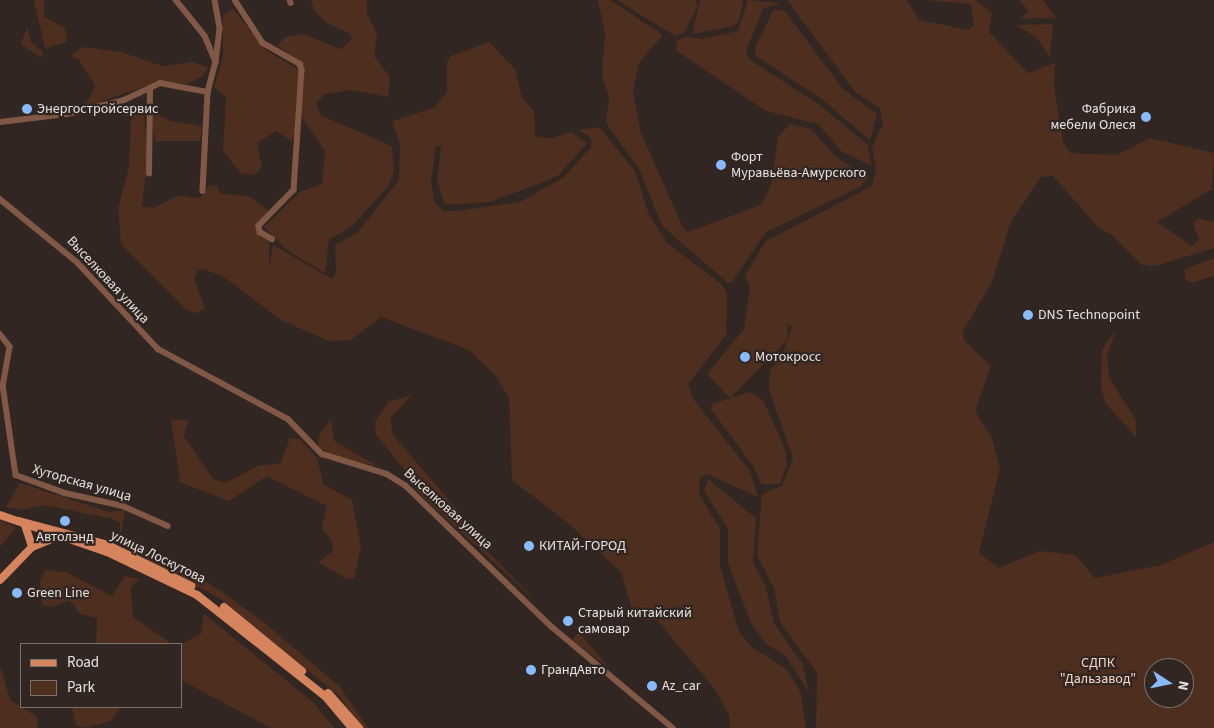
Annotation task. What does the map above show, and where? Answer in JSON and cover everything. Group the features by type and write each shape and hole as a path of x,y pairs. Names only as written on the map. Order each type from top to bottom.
{"main road":[{"name":"улица Лоскутова","path":"0,515 108,545 212,599 344,706 359,728"},
{"path":"19,521 32,547"},
{"name":"улица Лоскутова","path":"39,527 164,578 221,611 325,696 352,728"},
{"path":"0,580 32,547 39,527"},
{"path":"32,547 62,536"}],"street":[{"path":"176,0 205,36 216,62"},
{"path":"203,191 208,92 216,62 220,29 215,0"},
{"path":"235,0 270,49 300,64 302,70 296,98 299,149 294,190 258,226 260,232 272,239"},
{"path":"0,122 67,114 150,90 160,83 208,92"},
{"path":"149,174 150,90"},
{"name":"Выселковая улица","path":"0,199 77,262 158,349 288,419 322,454 387,474 406,486 550,626 673,728"},
{"name":"Хуторская улица","path":"0,334 10,347 4,385 16,475 65,493 123,506 168,526"}],"green space":[{"path":"34,0 44,0 44,17 65,28 67,42 45,48"},
{"path":"311,0 367,0 367,14 377,34 374,56 390,77 388,97 350,90 325,94 316,103 320,115 392,146 394,171 389,185 354,224 329,240 325,273 287,250 264,227 300,192 322,184 325,151 301,116 304,67 277,45 286,37 303,34 341,49 352,39 349,33 327,23 314,10"},
{"path":"598,0 610,0 663,35 639,63 633,92 641,133 683,228 688,232 761,205 771,185 778,137 790,124 811,129 835,156 868,178 860,187 766,232 732,282 727,282 662,226 639,169 606,123 609,99 602,75 605,33"},
{"path":"617,0 696,0 697,7 685,32 675,36"},
{"path":"700,0 743,0 739,21 733,26 692,34"},
{"path":"748,0 781,3 763,9 746,51 749,59 818,104 867,144 872,166 841,151 818,124 766,111 677,51 676,42 684,37 703,39 738,31"},
{"name":"СДПК \"Дальзавод\"","path":"787,0 907,0 919,20 968,30 974,25 971,4 925,0 976,0 992,13 989,32 1028,73 1055,63 1054,85 1063,142 1070,153 1117,155 1150,138 1214,153 1212,189 1157,222 1192,246 1199,240 1193,223 1199,218 1214,222 1214,248 1155,266 1142,265 1112,235 1098,227 1053,176 1041,177 1011,221 992,282 963,331 964,340 991,366 975,411 992,438 1000,469 979,553 999,568 1040,551 1075,555 1095,578 1161,565 1214,542 1214,728 816,728 817,673 780,622 774,589 757,555 762,494 782,486 793,458 769,390 770,370 783,354 792,327 788,324 787,340 730,398 707,374 744,329 750,288 745,275 766,241 872,186 876,169 872,146 883,125 880,108 855,92"},
{"path":"1019,0 1043,0 1056,18 1019,19 1029,11"},
{"path":"233,9 267,51 299,70 296,137 291,141 276,131 257,143 262,167 254,175 241,173 223,151 226,97 214,87 223,58 223,15"},
{"path":"774,9 785,11 842,88 877,114 870,140 820,98 756,56 755,48"},
{"path":"1053,24 1050,57 1036,37 1016,25"},
{"path":"27,27 31,42 43,52 41,58 21,44"},
{"path":"489,42 515,69 522,97 534,112 535,137 552,138 571,132 587,143 559,175 546,181 490,202 445,205 437,181 441,147 436,145 431,183 435,203 444,211 457,211 520,202 563,178 591,147 591,138 579,130 599,127 635,171 648,212 666,242 722,285 727,294 726,335 688,384 694,400 750,471 758,497 707,474 700,477 699,494 720,529 720,566 739,632 752,647 787,670 801,693 806,728 730,728 729,715 716,691 657,620 635,619 621,572 568,523 512,480 509,398 496,376 469,350 381,317 351,340 329,341 281,320 224,277 204,269 197,271 194,279 205,308 197,313 187,310 121,244 118,208 129,167 131,119 112,108 126,104 144,113 148,157 142,206 154,208 177,196 200,198 210,185 217,186 220,193 250,197 269,211 256,228 269,239 269,270 273,245 332,279 336,272 335,245 357,233 399,180 400,145 392,121 434,108 447,92 447,62 451,56"},
{"path":"82,47 121,52 162,66 192,62 208,67 203,76 187,84 160,81 74,111 88,101 95,86 79,60 71,56"},
{"path":"155,112 170,121 202,126 200,141 155,141 151,116"},
{"path":"1214,258 1214,276 1191,283 1185,278 1185,269"},
{"path":"1116,330 1107,355 1109,378 1136,420 1136,437 1106,404 1101,388 1102,349"},
{"path":"750,392 763,400 785,449 787,465 780,484 761,484 753,466 711,409 712,404"},
{"path":"412,395 390,418 393,435 484,541 485,549 544,609 417,491 413,480 376,435 375,422 388,402"},
{"path":"171,419 188,421 184,436 213,479 225,483 258,466 281,463 290,438 300,439 317,458 323,484 352,500 361,547 354,578 347,579 318,562 333,551 332,541 322,528 327,506 267,476 229,501 180,482"},
{"path":"331,419 334,441 379,467 333,456 318,446 319,435"},
{"path":"708,479 756,518 753,563 765,584 774,623 803,665 809,693 786,656 766,644 751,623 728,563 728,529 704,491"},
{"path":"20,483 109,512 125,510 120,538 120,523 113,519 44,505 23,510 6,507"},
{"path":"0,520 16,528 0,547"},
{"path":"132,544 193,572 260,619 340,687 368,728 362,728 339,696 221,599 124,547"},
{"path":"45,570 66,572 112,596 125,576 140,579 131,587 133,617 171,643 96,643 97,618 80,614 70,600 51,607 42,605 40,581"},
{"path":"204,614 314,703 334,728 271,728 182,681 182,644 201,634"},
{"path":"585,624 582,636 610,669 572,640"},
{"path":"0,665 10,700 37,717 38,728 0,728"},
{"path":"72,708 120,708 112,720 87,728 76,726"}],"place":[{"name":"Энергостройсервис","path":"27,109"},
{"name":"Фабрика мебели Олеся","path":"1146,117"},
{"name":"Форт Муравьёва-Амурского","path":"721,165"},
{"name":"DNS Technopoint","path":"1028,315"},
{"name":"Мотокросс","path":"745,357"},
{"name":"Автолэнд","path":"65,521"},
{"name":"КИТАЙ-ГОРОД","path":"529,546"},
{"name":"Green Line","path":"17,593"},
{"name":"Старый китайский самовар","path":"568,621"},
{"name":"ГрандАвто","path":"531,670"},
{"name":"Az_car","path":"652,686"}]}
